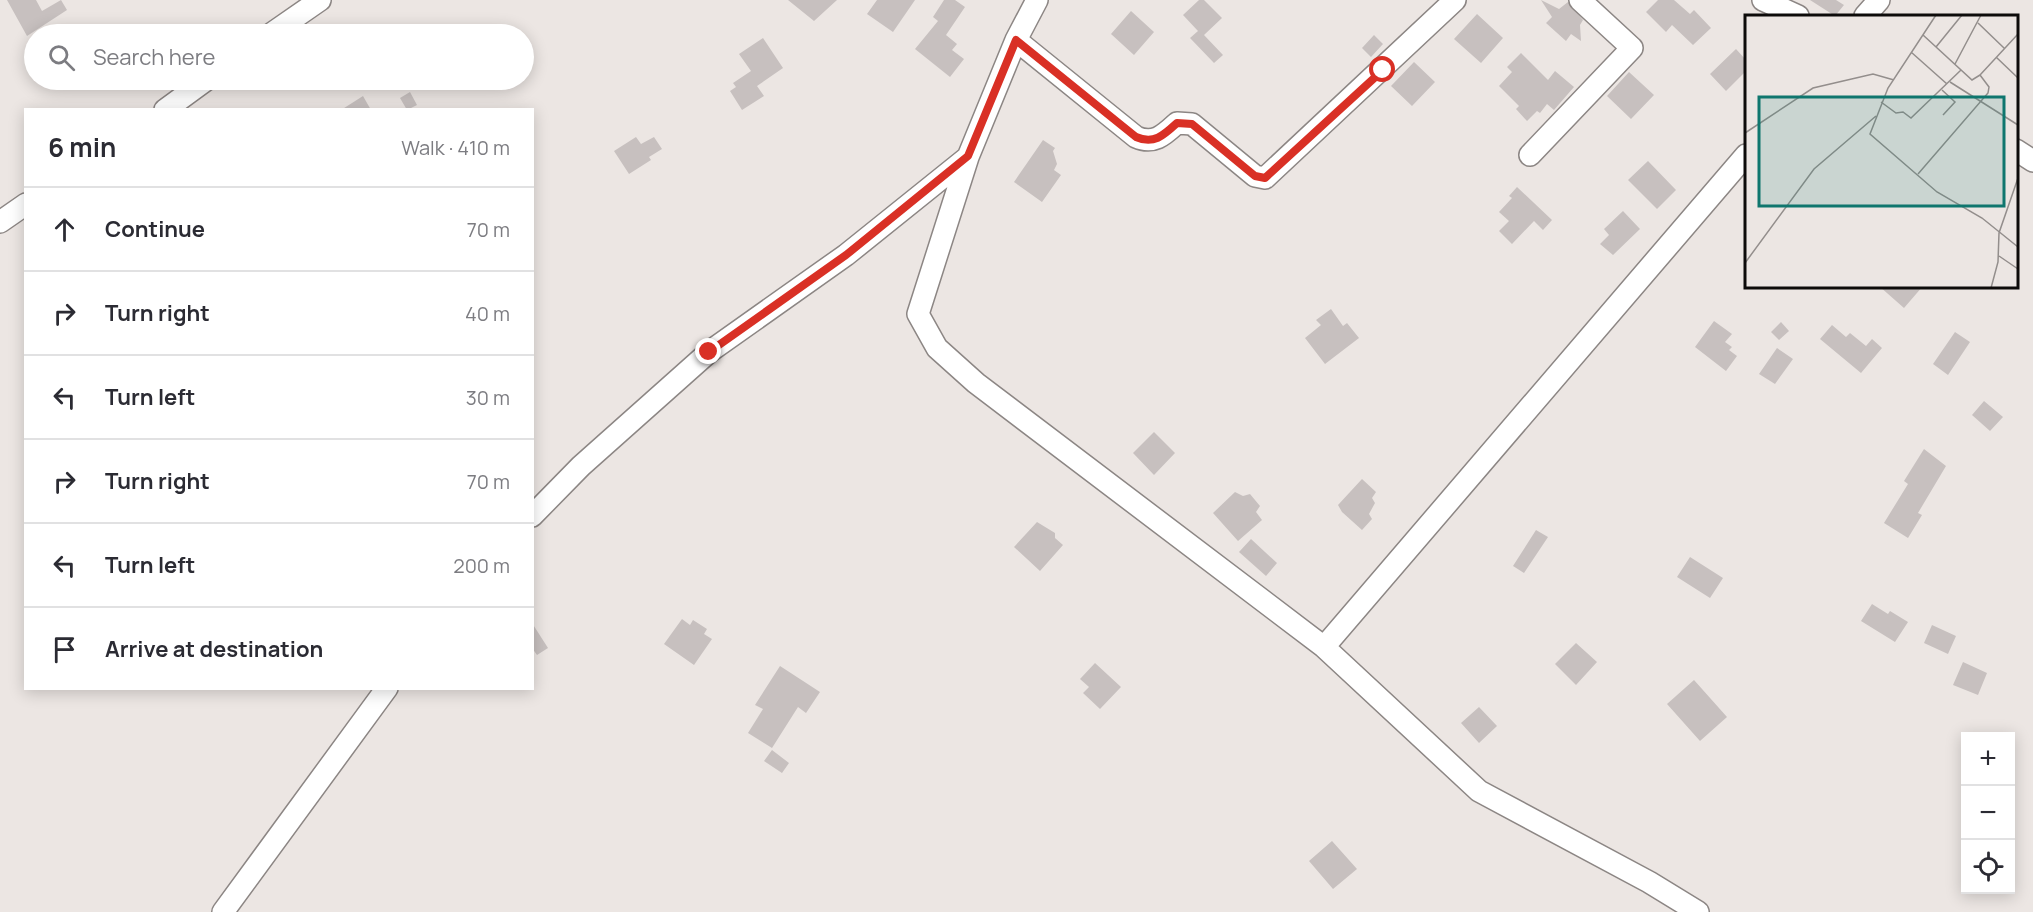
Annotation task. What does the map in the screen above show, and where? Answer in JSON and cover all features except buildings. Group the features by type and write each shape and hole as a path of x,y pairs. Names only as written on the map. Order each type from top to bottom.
{"street":[{"path":"285,24 320,0"},
{"path":"1037,0 1016,40 968,156 918,314 937,348 976,383 1323,647 1479,791 1649,882 1698,912"},
{"path":"1016,40 1136,137 1145,141 1162,137 1177,123 1192,124 1255,176 1265,178 1455,0"},
{"path":"1530,155 1632,48 1580,0"},
{"path":"1763,0 1796,15"},
{"path":"1866,15 1879,0"},
{"path":"168,108 192,90"},
{"path":"2018,151 2033,161"},
{"path":"534,514 581,466 709,352 846,255 968,156"},
{"path":"1323,647 1745,156"},
{"path":"0,222 24,205"},
{"path":"223,912 386,690"}],"route":[{"path":"709,352 846,255 968,156 1016,40 1136,137 1145,141 1162,137 1177,123 1192,124 1255,176 1265,178 1383,70"}]}
